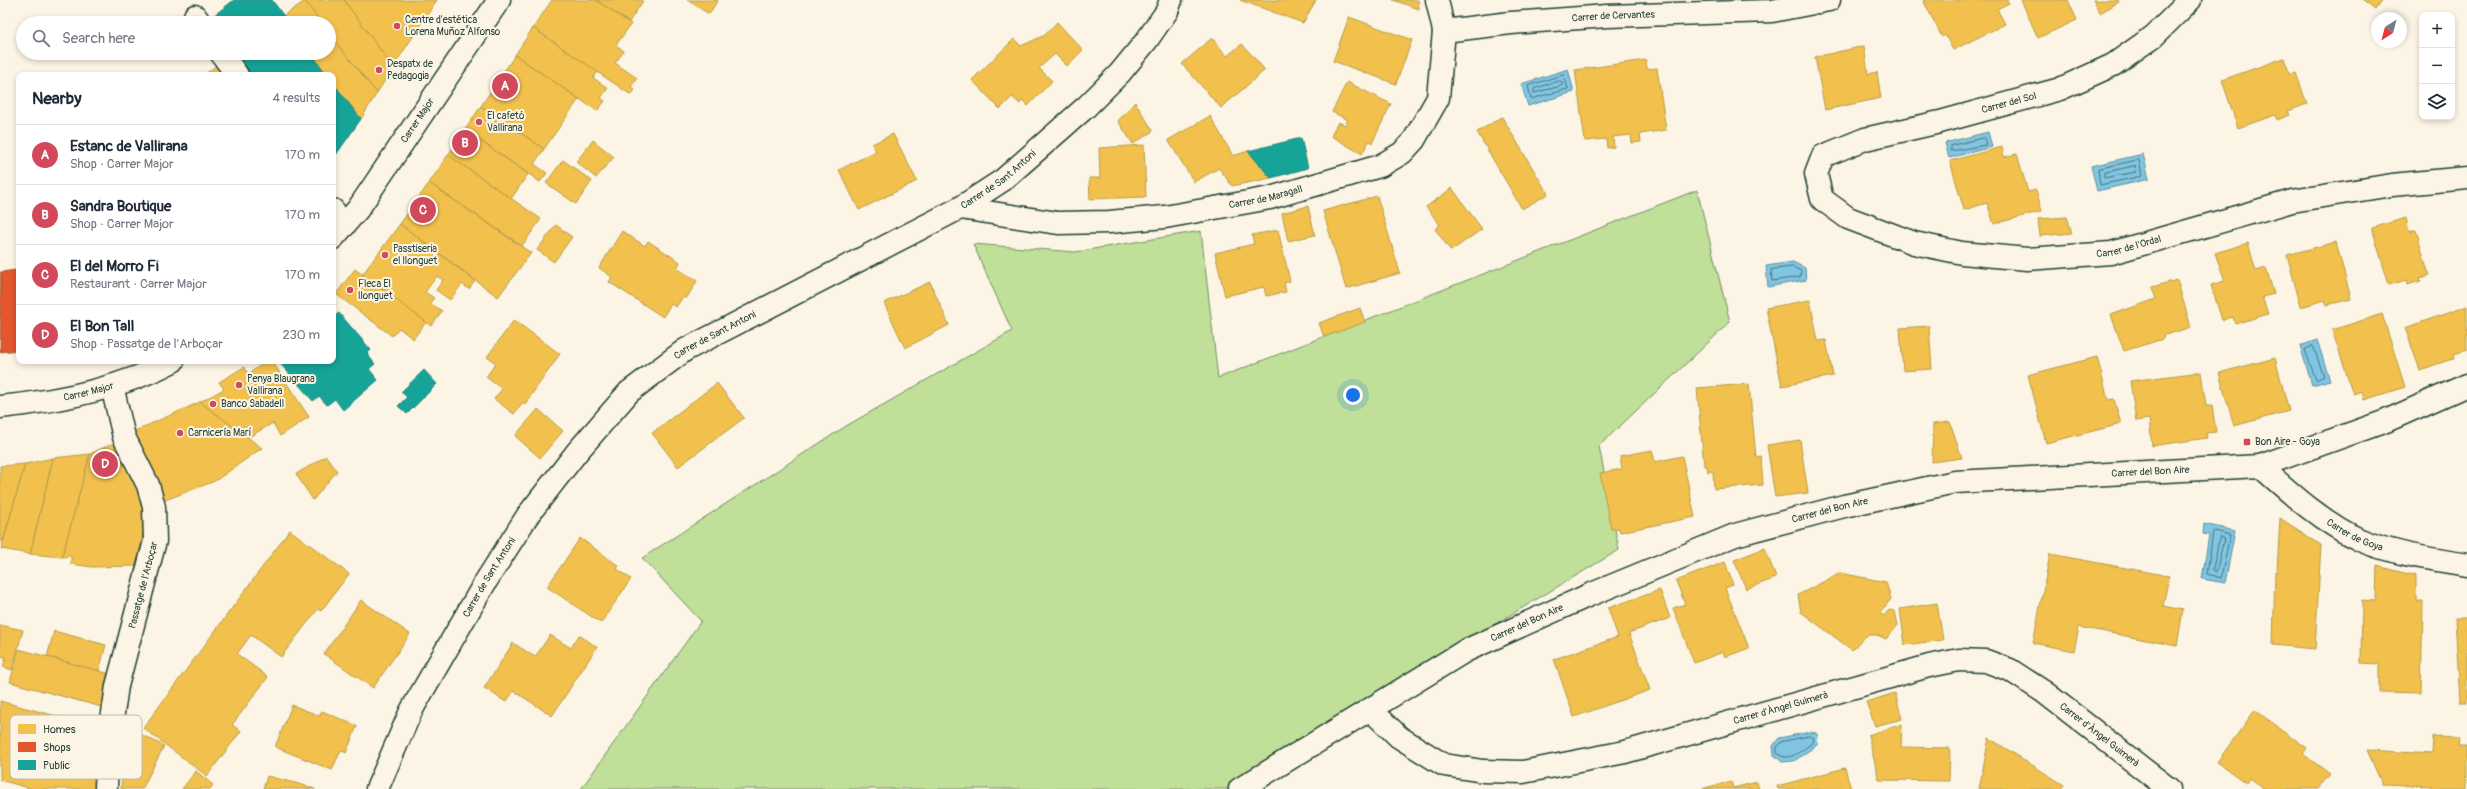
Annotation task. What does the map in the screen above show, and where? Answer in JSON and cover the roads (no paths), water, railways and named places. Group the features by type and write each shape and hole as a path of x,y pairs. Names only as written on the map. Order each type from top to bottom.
{"street":[{"name":"Carrer Major","path":"337,225 362,203 499,0"},
{"name":"Carrer de Sant Antoni","path":"377,789 411,711 486,581 528,515 577,452 629,392 685,350 960,208 1003,180 1086,107 1120,73 1147,40 1167,10 1171,0"},
{"name":"Carrer de Maragall","path":"960,208 1058,223 1109,222 1165,217 1270,198 1380,166 1402,153 1414,140 1438,98 1444,30 1437,0"},
{"name":"Carrer de Cervantes","path":"1444,30 1511,23 1607,16 1772,11 1829,0"},
{"name":"Carrer del Sol","path":"1816,174 1824,156 1864,139 1940,122 2060,89 2113,65 2154,36 2190,0"},
{"path":"226,60 235,72"},
{"name":"Carrer de l'Ordal","path":"1816,174 1822,199 1848,218 1914,243 1962,253 2028,259 2111,252 2292,201 2392,185 2467,178"},
{"name":"Carrer Major","path":"0,408 41,403 112,386 166,364"},
{"name":"Carrer del Bon Aire","path":"1240,789 1465,651 1587,596 1735,536 1844,506 1955,482 2260,466 2386,421 2467,385"},
{"name":"Passatge de l'Arboçar","path":"112,386 124,437 148,484 154,507 155,541 117,686 113,715"},
{"name":"Carrer de Goya","path":"2260,466 2289,492 2328,521 2361,540 2411,555 2467,565"},
{"name":"Carrer d'Àngel Guimerà","path":"1371,710 1399,737 1444,765 1482,771 1523,772 1625,752 1929,666 1959,660 1986,661 2010,670 2044,692 2170,789"},
{"name":"Passatge de l'Arboçar","path":"106,779 106,789"}],"water":[{"path":"1568,69 1574,92 1528,106 1521,84"},
{"path":"1988,132 1992,147 1949,158 1945,143"},
{"path":"2143,154 2149,179 2097,191 2091,166"},
{"path":"1793,262 1805,268 1806,280 1768,287 1766,266"},
{"path":"2317,340 2330,380 2312,385 2300,346"},
{"path":"2204,524 2235,531 2225,583 2202,579 2209,535 2203,534"},
{"path":"1810,732 1816,733 1818,736 1817,745 1794,761 1782,762 1774,755 1773,746 1779,738"}],"place":[{"name":"Centre d'estética Lorena Muñoz Alfonso","path":"397,26"},
{"name":"Despatx de Pedagogia","path":"379,70"},
{"name":"Estanc de Vallirana","path":"505,86"},
{"name":"El cafetó Vallirana","path":"479,122"},
{"name":"Sandra Boutique","path":"465,143"},
{"name":"El del Morro Fi","path":"423,210"},
{"name":"Passtiseria el llonguet","path":"385,255"},
{"name":"Fleca El llonguet","path":"350,290"},
{"name":"Penya Blaugrana Vallirana","path":"239,385"},
{"name":"Banco Sabadell","path":"213,404"},
{"name":"Carnicería Marí","path":"180,433"},
{"name":"Bon Aire - Goya","path":"2247,442"},
{"name":"El Bon Tall","path":"105,464"}]}
